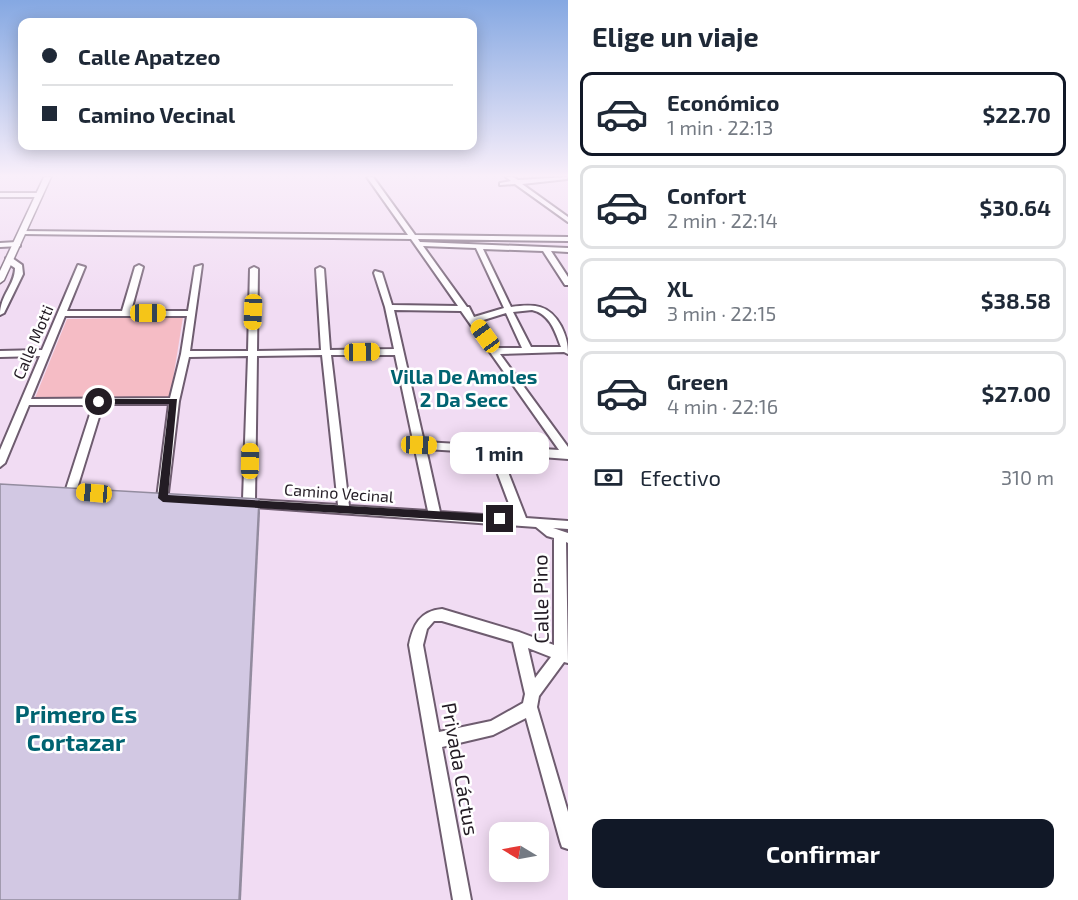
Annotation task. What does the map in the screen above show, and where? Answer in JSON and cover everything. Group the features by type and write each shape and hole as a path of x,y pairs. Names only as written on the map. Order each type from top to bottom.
{"street":[{"path":"0,280 29,219"},
{"path":"401,219 567,454"},
{"path":"23,232 416,240 568,239"},
{"path":"416,240 479,247 568,250"},
{"path":"0,245 16,244"},
{"path":"479,247 528,351"},
{"path":"545,248 568,283"},
{"path":"0,313 19,274 19,267 9,260"},
{"name":"Calle Motti","path":"0,463 81,267"},
{"path":"126,313 139,267"},
{"path":"162,498 174,401 185,354 199,267"},
{"path":"249,503 255,269"},
{"path":"320,269 326,353 344,510"},
{"path":"378,273 435,515"},
{"path":"388,308 466,309"},
{"path":"474,321 486,314 508,309 543,311 550,317 568,350 496,351"},
{"path":"61,314 192,313"},
{"path":"185,354 398,352"},
{"path":"0,354 45,353"},
{"path":"24,402 174,401"},
{"path":"71,492 99,402"},
{"path":"419,445 495,451 526,449 567,454"},
{"path":"495,451 522,520"},
{"name":"Camino Vecinal","path":"228,502 522,520 568,525"},
{"path":"538,522 545,529 564,537"},
{"name":"Calle Pino","path":"564,537 565,656"},
{"name":"Privada Cáctus","path":"462,900 416,645 419,628 425,619 435,614 455,617 519,638"},
{"path":"433,741 493,728 531,701 565,656 519,638"},
{"path":"519,638 531,701 568,841"}],"shaded area":[{"path":"183,317 170,398 35,398 67,319"}],"building":[{"path":"0,484 259,499 239,900 0,900"}],"district":[{"name":"Villa De Amoles 2 Da Secc","path":"464,388"},
{"name":"Primero Es Cortazar","path":"76,729"}],"route":[{"path":"99,402 174,401 163,498 500,519"}]}
